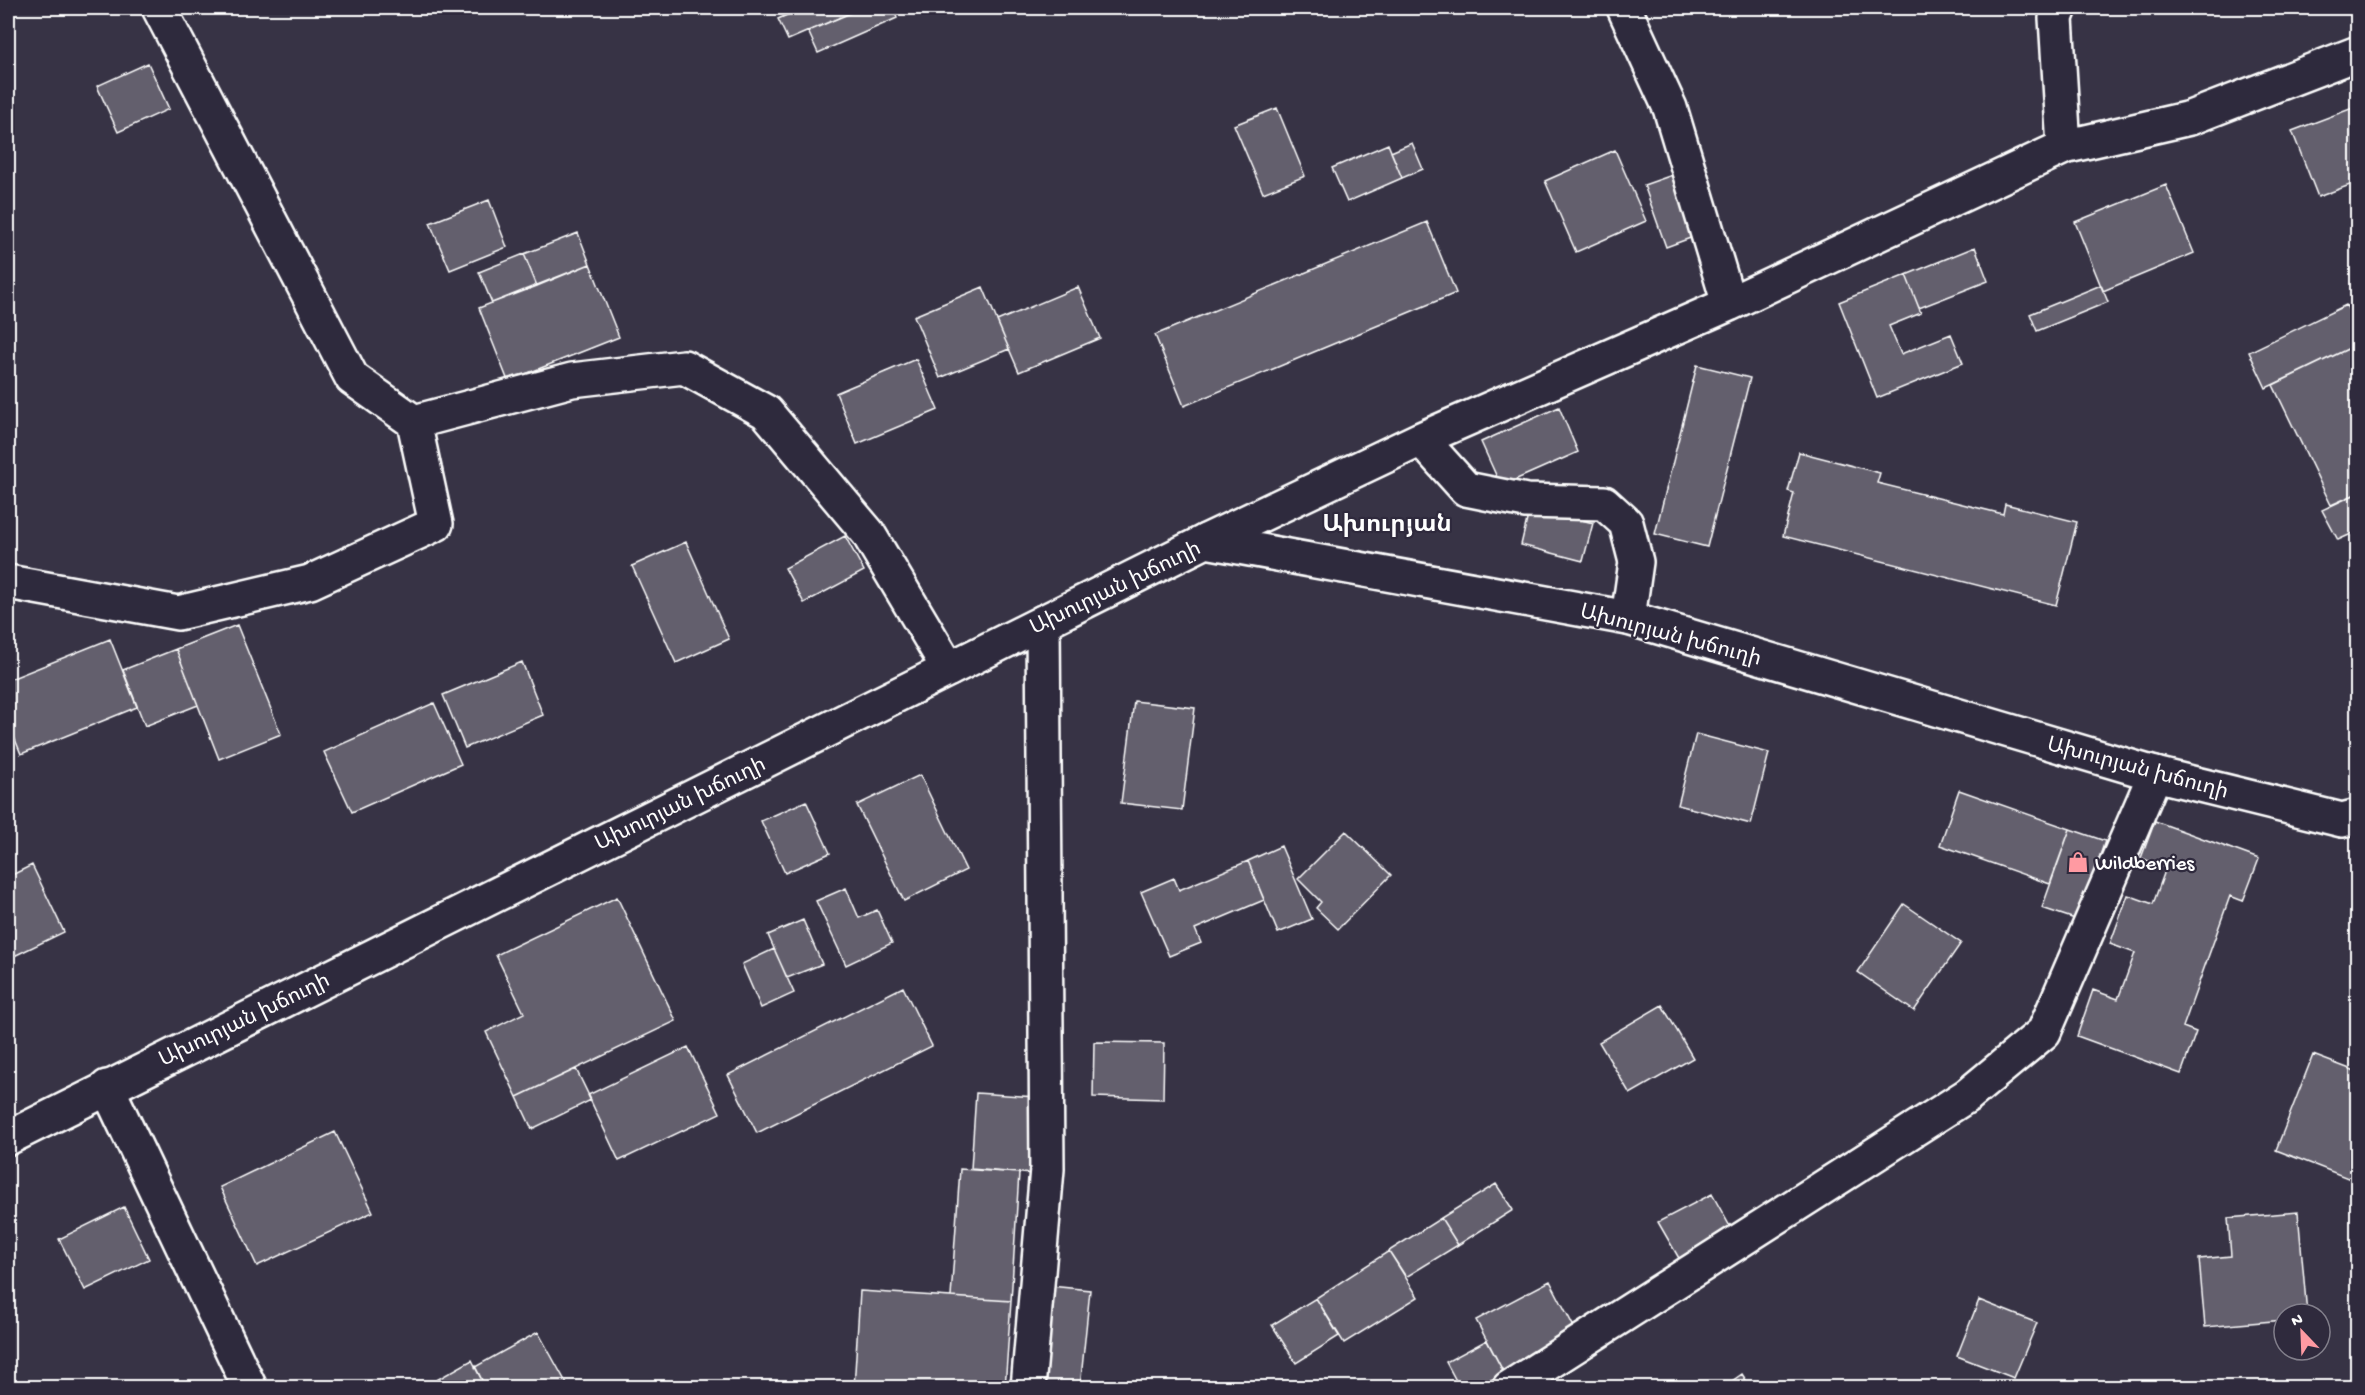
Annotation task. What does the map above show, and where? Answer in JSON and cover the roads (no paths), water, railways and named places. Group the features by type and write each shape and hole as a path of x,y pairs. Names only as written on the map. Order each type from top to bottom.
{"street":[{"path":"8,582 178,613 310,582 436,524 414,422 352,378 159,8"},
{"path":"1624,8 1670,108 1729,304"},
{"path":"2060,8 2056,18 2064,147"},
{"path":"1206,541 1421,439 1729,304 2064,147 2190,118 2358,53"},
{"path":"414,422 572,380 684,367 766,412 867,533 949,669"},
{"path":"1421,439 1466,489 1526,501 1604,502 1626,523 1636,562 1628,618"},
{"name":"Ախուրյան խճուղի","path":"8,1138 1206,541 1628,618 2156,774 2352,821"},
{"path":"1028,1388 1047,1169 1043,622"},
{"path":"1509,1388 1968,1095 2044,1032 2156,774"},
{"path":"107,1087 250,1388"}],"place":[{"name":"Wildberries","path":"2078,862"}],"district":[{"name":"Ախուրյան","path":"1387,523"}]}
